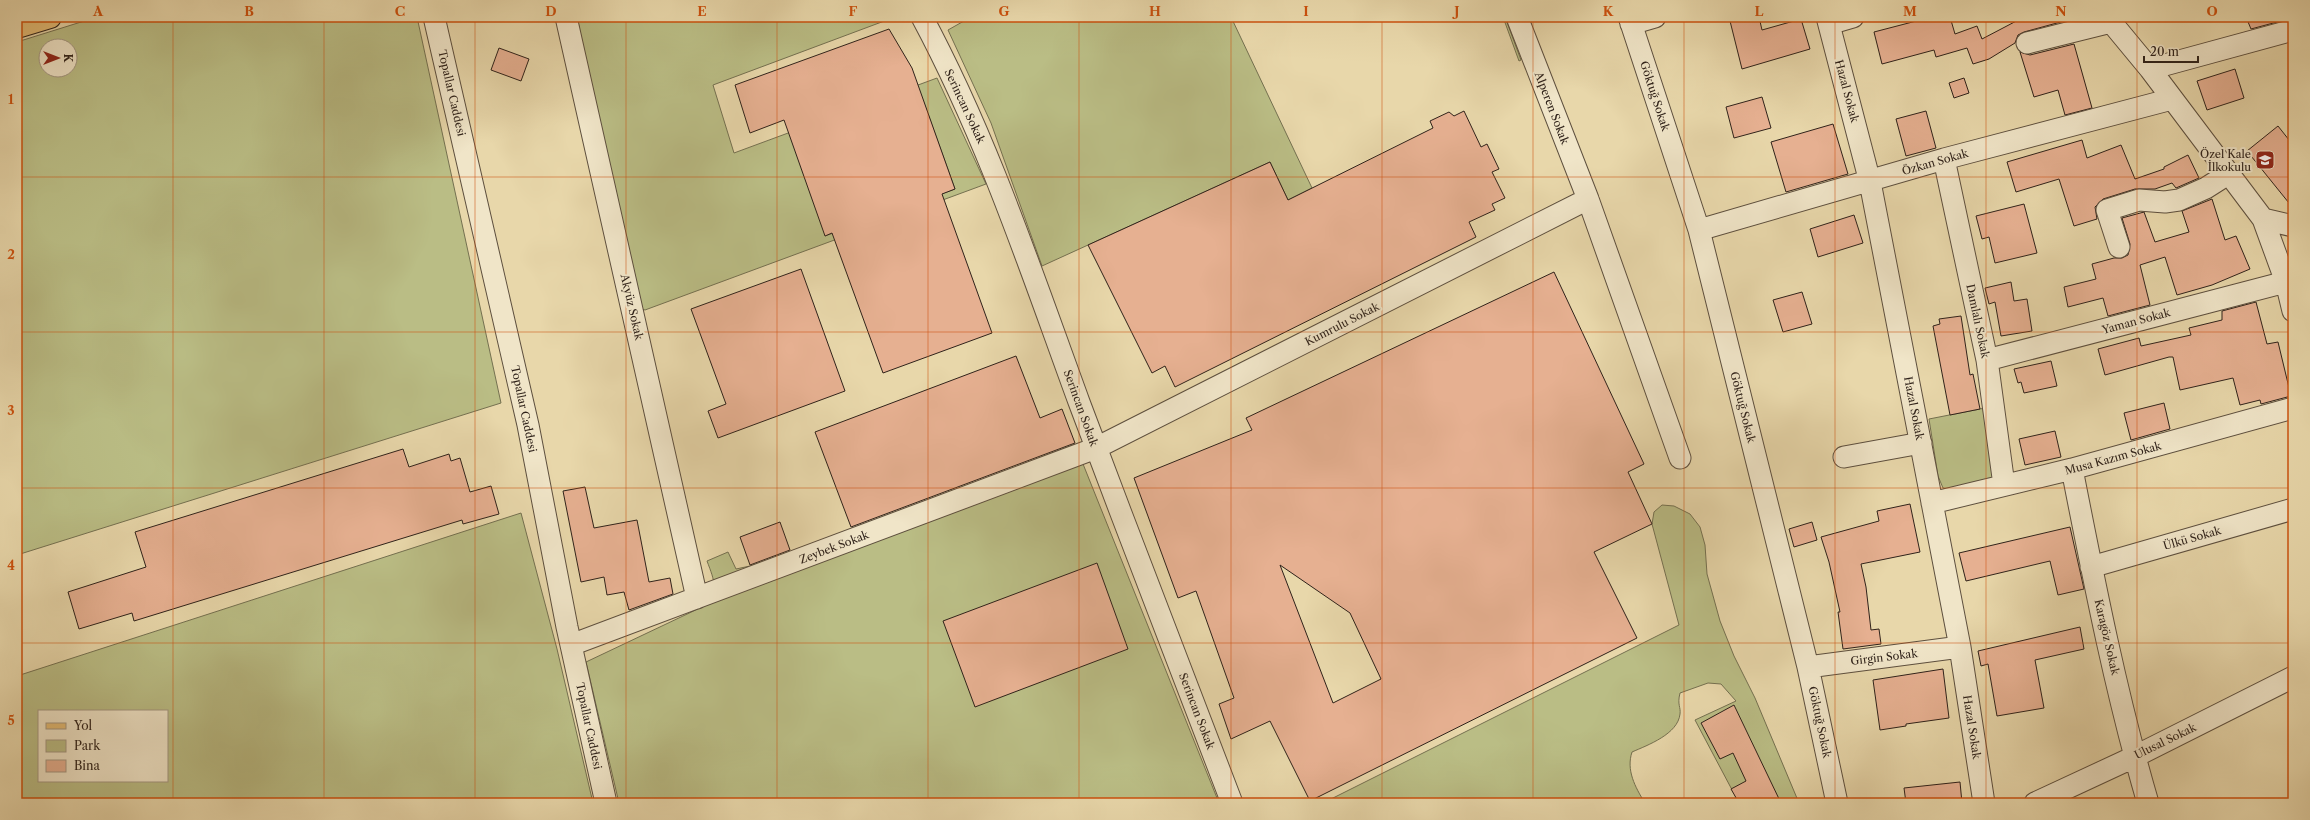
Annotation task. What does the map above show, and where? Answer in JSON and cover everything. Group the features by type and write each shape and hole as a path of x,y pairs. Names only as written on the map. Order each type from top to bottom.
{"main road":[{"path":"17,27 50,17"}],"street":[{"name":"Topallar Caddesi","path":"434,17 528,425 571,645 606,803"},
{"name":"Akyüz Sokak","path":"566,17 698,598"},
{"name":"Serincan Sokak","path":"922,17 969,110 997,176 1096,448 1232,803"},
{"name":"Alperen Sokak","path":"1517,17 1588,199 1680,458"},
{"path":"1630,21 1654,17"},
{"path":"1828,21 1853,17"},
{"path":"2027,43 2109,19 2150,69 2263,219 2286,282 2293,311"},
{"name":"Göktuğ Sokak","path":"1630,21 1699,230 1808,667 1837,803"},
{"name":"Hazal Sokak","path":"1828,21 1870,182 1960,647 1984,803"},
{"path":"2150,69 2293,30"},
{"name":"Özkan Sokak","path":"1699,230 1870,182 1944,159 2172,99"},
{"name":"Damlalı Sokak","path":"1944,159 1986,360 2004,485"},
{"path":"2119,247 2107,210 2138,200 2165,202 2179,200 2206,188 2228,174"},
{"name":"Kumrulu Sokak","path":"1096,448 1588,199"},
{"path":"2263,219 2293,226"},
{"name":"Yaman Sokak","path":"1986,360 2286,282"},
{"name":"Musa Kazım Sokak","path":"1932,503 2072,469 2293,408"},
{"path":"1844,457 1921,442"},
{"name":"Zeybek Sokak","path":"571,645 1096,448"},
{"name":"Karagöz Sokak","path":"2072,469 2091,567 2134,757 2148,803"},
{"name":"Ülkü Sokak","path":"2091,567 2293,509"},
{"name":"Girgin Sokak","path":"1808,667 1960,647"},
{"name":"Ulusal Sokak","path":"2036,803 2134,757 2293,678"}],"green space":[{"path":"97,17 417,17 501,403 17,555 17,42"},
{"path":"577,17 895,17 713,85 734,153 937,78 986,184 645,310 639,308 634,296","holes":["921,95 955,189 825,236"]},
{"path":"971,17 1231,17 1312,188 1288,200 1270,162 1042,266 991,123 948,30"},
{"path":"1503,17 1505,17 1521,60 1519,61"},
{"path":"1985,408 1994,476 1992,479 1947,489 1943,488 1938,476 1929,419"},
{"path":"1075,444 1219,803 619,803 586,662 702,607 711,596 714,586 707,561 728,552 736,569 750,566 853,530"},
{"path":"1662,505 1674,506 1690,514 1700,527 1705,545 1707,574 1720,621 1734,656 1755,698 1799,803 1739,803 1695,720 1736,701 1721,684 1708,683 1680,693 1680,714 1674,727 1661,738 1632,752 1630,765 1632,778 1645,803 1323,803 1679,625 1652,524 1654,512"},
{"path":"521,513 557,649 593,803 17,803 17,676"}],"building":[{"path":"1729,17 1759,17 1762,30 1801,19 1810,49 1742,69"},
{"path":"1924,17 1950,17 1955,34 1977,26 1982,39 2024,17 2067,17 2068,20 2024,32 2018,35 2015,43 1989,59 1973,64 1967,48 1936,57 1934,50 1882,64 1874,32 1924,19"},
{"path":"2246,17 2292,17 2292,18 2251,29"},
{"path":"889,29 912,68 955,189 942,194 992,333 883,373 832,233 825,236 784,120 750,133 735,85"},
{"path":"2074,44 2092,108 2065,115 2058,90 2034,97 2020,52 2030,55"},
{"path":"499,48 529,59 521,81 491,70"},
{"path":"2235,69 2244,98 2207,110 2197,81"},
{"path":"1964,78 1969,93 1954,98 1949,83"},
{"path":"1762,97 1771,128 1734,138 1726,107"},
{"path":"1464,111 1481,147 1487,144 1499,169 1492,172 1505,198 1492,204 1495,210 1469,222 1476,237 1175,387 1165,366 1152,373 1088,245 1270,162 1288,200 1433,128 1430,121 1449,112 1454,116"},
{"path":"1926,111 1936,148 1906,156 1896,119"},
{"path":"1833,124 1848,174 1786,192 1771,142"},
{"path":"2278,126 2293,145 2293,208 2247,151"},
{"path":"2082,140 2087,158 2121,145 2135,179 2164,169 2164,167 2188,155 2199,178 2176,188 2172,183 2155,189 2135,189 2103,199 2095,207 2097,219 2074,226 2059,179 2016,192 2007,162"},
{"path":"2212,199 2225,240 2236,236 2250,269 2212,285 2177,295 2165,257 2140,265 2150,305 2108,316 2103,298 2068,307 2064,287 2096,279 2092,264 2114,258 2122,258 2128,255 2130,244 2122,218 2144,212 2155,242 2189,232 2182,211"},
{"path":"2024,204 2037,253 1995,263 1989,237 1982,239 1976,216"},
{"path":"1854,215 1863,243 1818,257 1810,229"},
{"path":"801,269 845,391 718,438 708,411 726,404 691,309"},
{"path":"1554,272 1644,464 1628,472 1652,524 1594,552 1637,638 1310,801 1270,721 1231,739 1219,704 1234,698 1196,591 1178,598 1134,478 1252,430 1246,418","holes":["1280,565 1350,613 1381,679 1333,703"]},
{"path":"2011,282 2014,301 2027,299 2032,331 2001,336 1995,302 1989,304 1985,288"},
{"path":"1802,292 1812,324 1783,332 1773,300"},
{"path":"2256,302 2267,344 2278,342 2291,396 2261,404 2260,400 2240,405 2233,378 2180,390 2173,357 2105,375 2098,349 2139,338 2141,346 2191,335 2189,328 2222,320 2222,311"},
{"path":"1961,316 1970,375 1973,374 1980,409 1950,415 1933,326 1940,324 1939,319"},
{"path":"1016,356 1040,418 1062,409 1075,443 851,527 815,432"},
{"path":"2051,361 2057,386 2024,393 2021,382 2018,383 2014,369"},
{"path":"2164,403 2170,429 2131,440 2124,413"},
{"path":"2055,431 2061,457 2025,465 2019,439"},
{"path":"403,449 409,467 449,454 451,461 460,458 470,492 491,486 499,514 463,524 462,520 134,621 132,613 79,629 68,592 146,567 135,532"},
{"path":"585,487 594,528 637,520 649,582 670,578 673,594 629,610 624,592 607,595 604,577 581,582 563,491"},
{"path":"1910,504 1920,552 1861,564 1866,587 1871,630 1879,629 1881,644 1843,649 1838,612 1840,612 1829,562 1821,537 1879,521 1877,511"},
{"path":"780,522 790,550 750,565 740,537"},
{"path":"1812,522 1817,540 1794,547 1789,529"},
{"path":"2070,527 2084,589 2058,595 2050,561 1966,581 1959,553"},
{"path":"1097,563 1128,649 975,707 943,621"},
{"path":"2080,627 2084,649 2035,660 2044,708 1997,716 1988,664 1981,666 1978,651"},
{"path":"1943,669 1949,718 1906,724 1906,726 1880,730 1873,680"},
{"path":"1734,705 1781,803 1739,803 1731,789 1746,781 1733,753 1720,759 1701,723"},
{"path":"1960,782 1962,803 1906,803 1904,788"}],"place":[{"name":"Özel Kale İlkokulu","path":"2265,160"}]}
